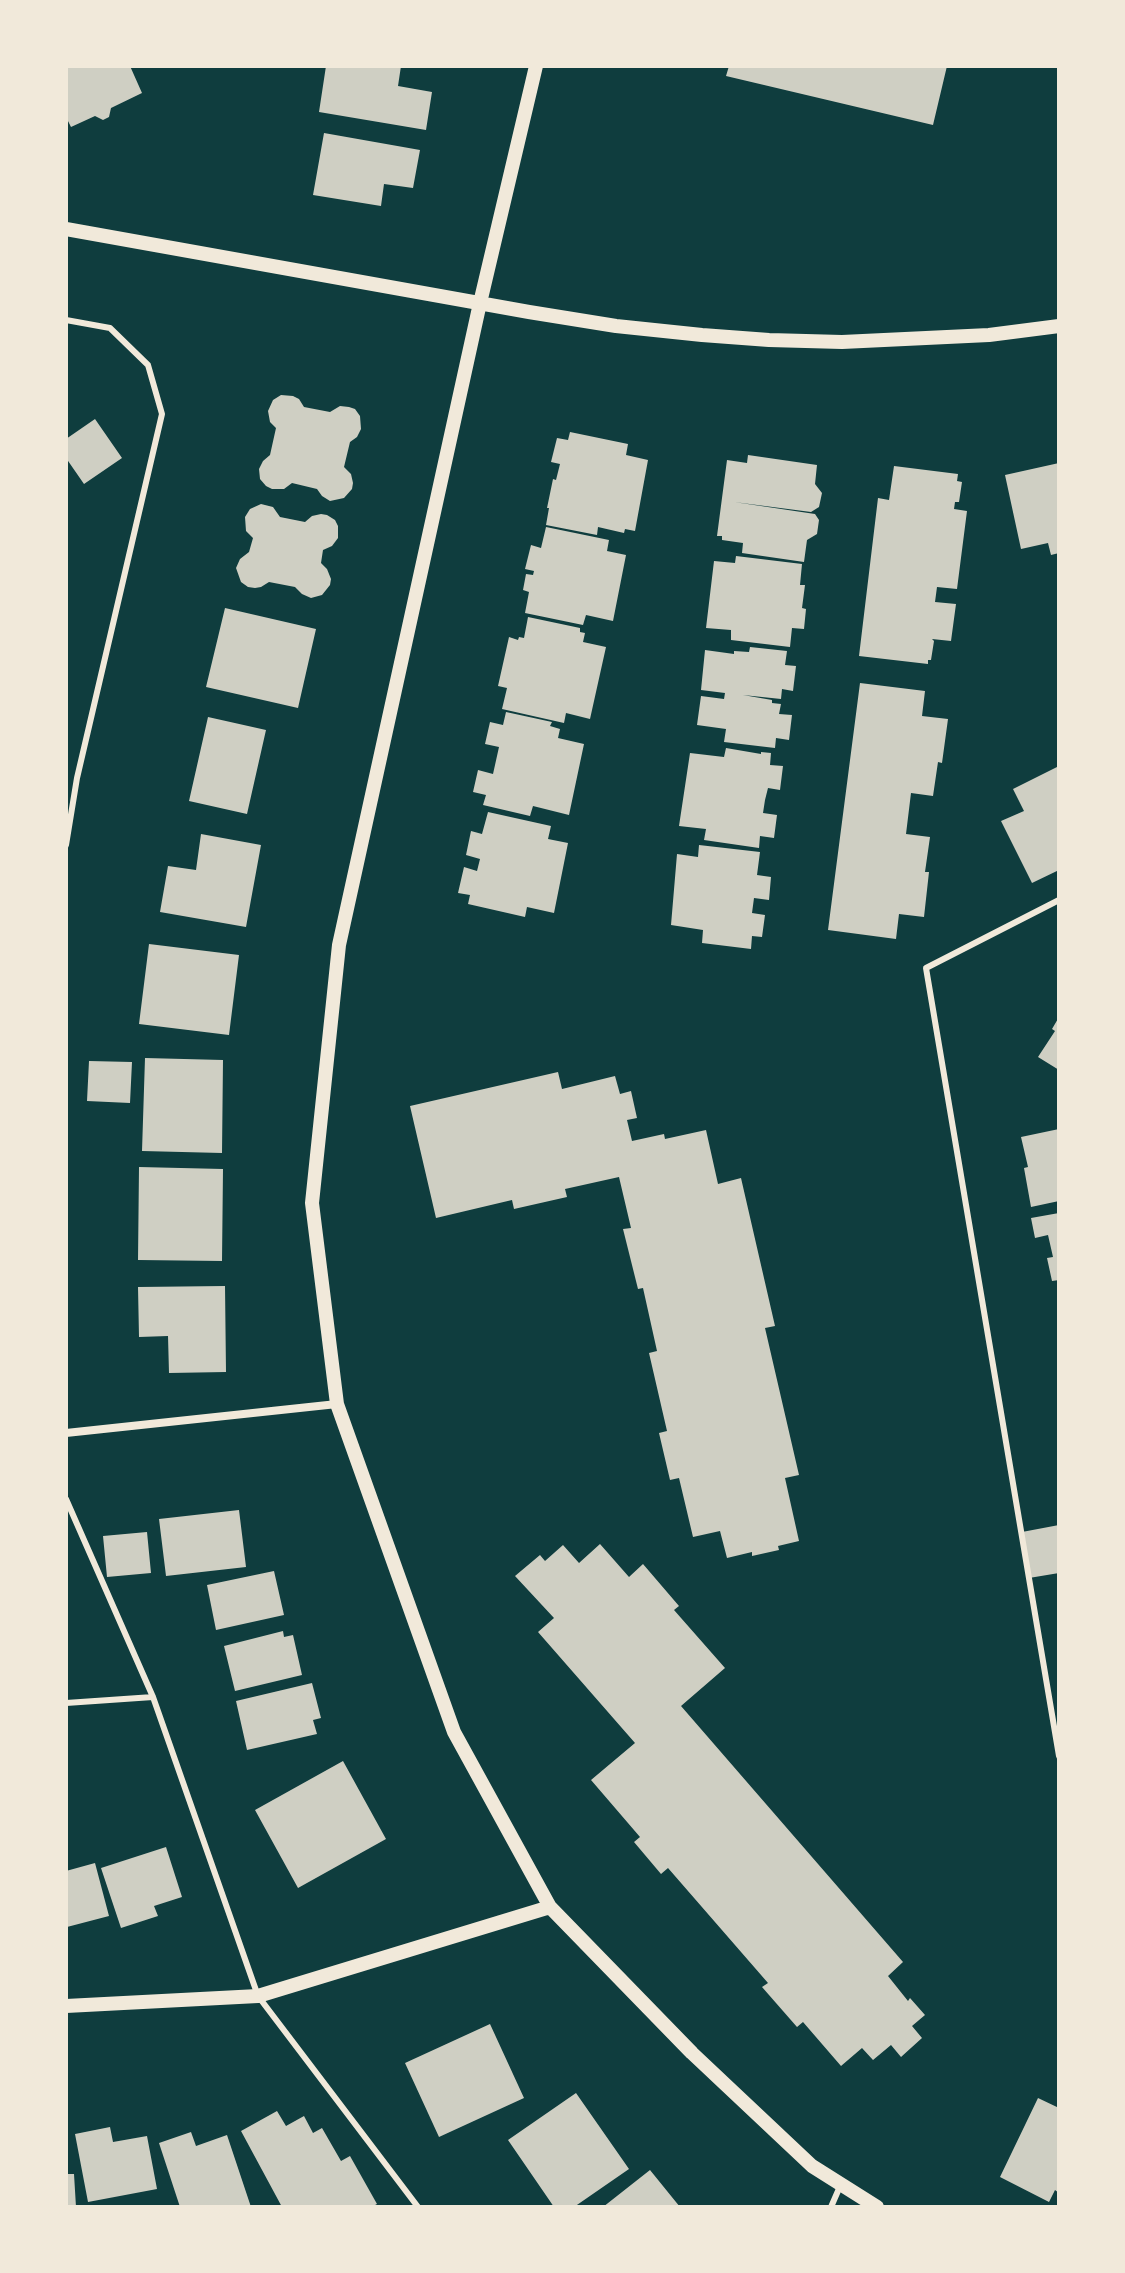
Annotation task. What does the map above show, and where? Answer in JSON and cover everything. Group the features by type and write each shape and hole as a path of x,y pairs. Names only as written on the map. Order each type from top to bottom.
{"street":[{"path":"536,66 480,303 339,945 312,1203 337,1404 454,1732 550,1907 692,2053 812,2166 877,2207"},
{"path":"66,229 616,326 769,340 842,342 989,335 1059,326"},
{"path":"66,1433 337,1404"},
{"path":"66,2006 258,1996 550,1907"}],"lane":[{"path":"66,320 110,328 148,365 162,414 77,778 66,845"},
{"path":"1059,900 926,968 1059,1756"},
{"path":"66,1499 153,1697 258,1996 418,2207"},
{"path":"66,1703 153,1697"},
{"path":"831,2207 841,2184"}],"building":[{"path":"66,66 130,66 142,93 111,108 109,117 103,120 95,116 71,127 66,117"},
{"path":"326,66 401,66 398,86 432,92 426,130 319,112"},
{"path":"729,66 947,66 933,125 726,76"},
{"path":"324,133 420,150 413,188 384,184 381,206 313,195"},
{"path":"281,395 299,399 304,407 330,412 340,406 349,407 360,416 361,429 350,442 344,467 351,474 352,489 344,498 330,501 317,489 292,483 284,489 272,489 260,479 259,469 270,455 276,428 270,422 268,411 273,400"},
{"path":"95,419 122,458 84,484 66,458 66,439"},
{"path":"570,432 628,444 626,455 648,460 635,531 625,529 624,533 598,527 597,535 546,525 553,479 556,480 560,464 551,462 557,438 568,440"},
{"path":"748,455 817,465 815,484 822,493 819,507 811,512 734,502 815,514 819,520 817,534 807,540 804,562 742,553 743,543 722,540 722,536 717,536 727,460 747,463"},
{"path":"1059,463 1059,553 1051,555 1048,543 1021,549 1005,475"},
{"path":"894,466 958,474 957,481 962,482 959,502 955,502 954,509 967,511 957,589 937,587 935,602 956,604 951,641 932,639 928,664 859,656 878,498 889,500"},
{"path":"261,504 273,507 280,517 305,522 321,514 335,520 338,538 332,546 323,550 321,563 331,579 322,595 311,598 295,587 269,582 255,588 241,582 236,568 240,559 249,552 253,538 246,531 245,517 250,509"},
{"path":"546,527 609,540 607,551 626,555 613,621 586,615 583,625 525,613 529,592 523,590 526,574 533,575 534,571 525,569 531,545 541,548"},
{"path":"736,556 802,564 800,585 805,585 802,608 806,609 804,629 792,628 790,647 731,640 731,630 706,628 714,561 735,563"},
{"path":"225,608 316,629 298,708 206,687"},
{"path":"528,617 580,628 580,632 585,633 583,642 606,647 590,719 566,713 564,723 502,709 507,688 498,686 509,637 524,638"},
{"path":"750,647 787,651 785,665 796,666 793,691 782,689 781,699 743,695 772,700 772,703 781,704 779,714 792,715 789,740 776,738 775,748 724,742 726,729 697,725 701,696 724,699 725,693 701,690 705,650 734,654 734,651 749,652"},
{"path":"860,683 925,691 922,716 948,719 942,763 938,762 933,796 911,793 906,834 930,837 924,917 899,914 896,939 828,930"},
{"path":"506,712 552,722 550,726 560,729 558,738 584,744 569,815 533,806 530,816 483,805 486,795 473,792 478,770 493,774 499,747 485,744 490,722 503,725"},
{"path":"208,717 266,730 247,814 189,801"},
{"path":"726,748 771,753 770,765 783,766 780,790 768,788 763,813 777,815 774,838 760,836 759,848 704,840 706,829 679,826 690,753 724,757"},
{"path":"1059,766 1059,870 1032,883 1001,821 1024,811 1013,789"},
{"path":"488,812 551,826 548,839 568,843 554,913 527,907 525,917 468,904 470,895 458,893 464,867 477,871 480,859 466,855 471,831 482,834"},
{"path":"201,834 261,845 246,927 160,912 168,866 196,870"},
{"path":"699,845 760,852 757,875 771,877 769,900 754,898 752,913 765,915 762,937 752,936 751,949 702,943 703,930 671,925 677,854 698,857"},
{"path":"149,944 239,955 229,1035 139,1024"},
{"path":"1059,1017 1059,1070 1038,1057 1055,1031 1052,1029"},
{"path":"145,1058 223,1060 222,1153 142,1151"},
{"path":"89,1061 132,1062 130,1103 87,1101"},
{"path":"558,1072 562,1089 615,1076 620,1094 631,1091 637,1118 627,1120 632,1141 664,1134 665,1139 706,1130 718,1184 741,1178 775,1326 765,1328 799,1475 785,1478 799,1541 778,1546 779,1550 727,1558 720,1531 693,1537 679,1478 670,1480 659,1433 667,1431 649,1353 657,1351 643,1288 638,1289 623,1229 631,1228 619,1177 565,1189 567,1197 514,1209 512,1200 436,1218 410,1106"},
{"path":"1059,1129 1059,1201 1031,1207 1024,1168 1028,1167 1021,1137"},
{"path":"139,1167 223,1169 222,1261 138,1260"},
{"path":"1059,1213 1059,1280 1052,1281 1047,1258 1053,1257 1048,1235 1035,1238 1031,1218"},
{"path":"225,1286 226,1372 169,1373 168,1336 139,1337 138,1287"},
{"path":"239,1510 246,1567 166,1576 159,1519"},
{"path":"1059,1525 1059,1573 1029,1578 1022,1532"},
{"path":"147,1532 151,1573 107,1577 103,1536"},
{"path":"600,1544 629,1577 643,1564 679,1606 674,1610 725,1668 681,1706 903,1962 888,1976 908,2001 910,1998 925,2015 912,2026 922,2038 901,2057 891,2045 873,2060 862,2048 841,2066 803,2022 797,2027 762,1987 768,1983 668,1868 661,1874 634,1842 640,1837 591,1780 635,1743 538,1632 554,1618 515,1576 540,1555 545,1561 563,1545 579,1563"},
{"path":"274,1571 284,1615 216,1630 207,1585"},
{"path":"283,1631 284,1637 293,1635 302,1675 235,1691 224,1646"},
{"path":"312,1683 321,1718 313,1720 317,1734 247,1750 236,1701"},
{"path":"343,1761 386,1839 298,1888 255,1810"},
{"path":"166,1847 182,1897 154,1906 158,1916 121,1928 101,1868"},
{"path":"95,1863 109,1916 67,1927 66,1871"},
{"path":"490,2024 524,2098 439,2137 405,2063"},
{"path":"576,2093 629,2169 574,2207 554,2207 508,2140"},
{"path":"1038,2098 1059,2108 1059,2193 1055,2190 1049,2202 1000,2177"},
{"path":"277,2111 286,2126 304,2116 313,2133 322,2128 341,2161 350,2156 377,2204 371,2207 282,2207 241,2131"},
{"path":"110,2127 113,2142 147,2136 157,2189 88,2202 75,2134"},
{"path":"191,2132 196,2146 227,2135 251,2207 180,2207 159,2143"},
{"path":"650,2170 680,2207 603,2207"},
{"path":"66,2174 74,2174 76,2207 66,2207"}]}
